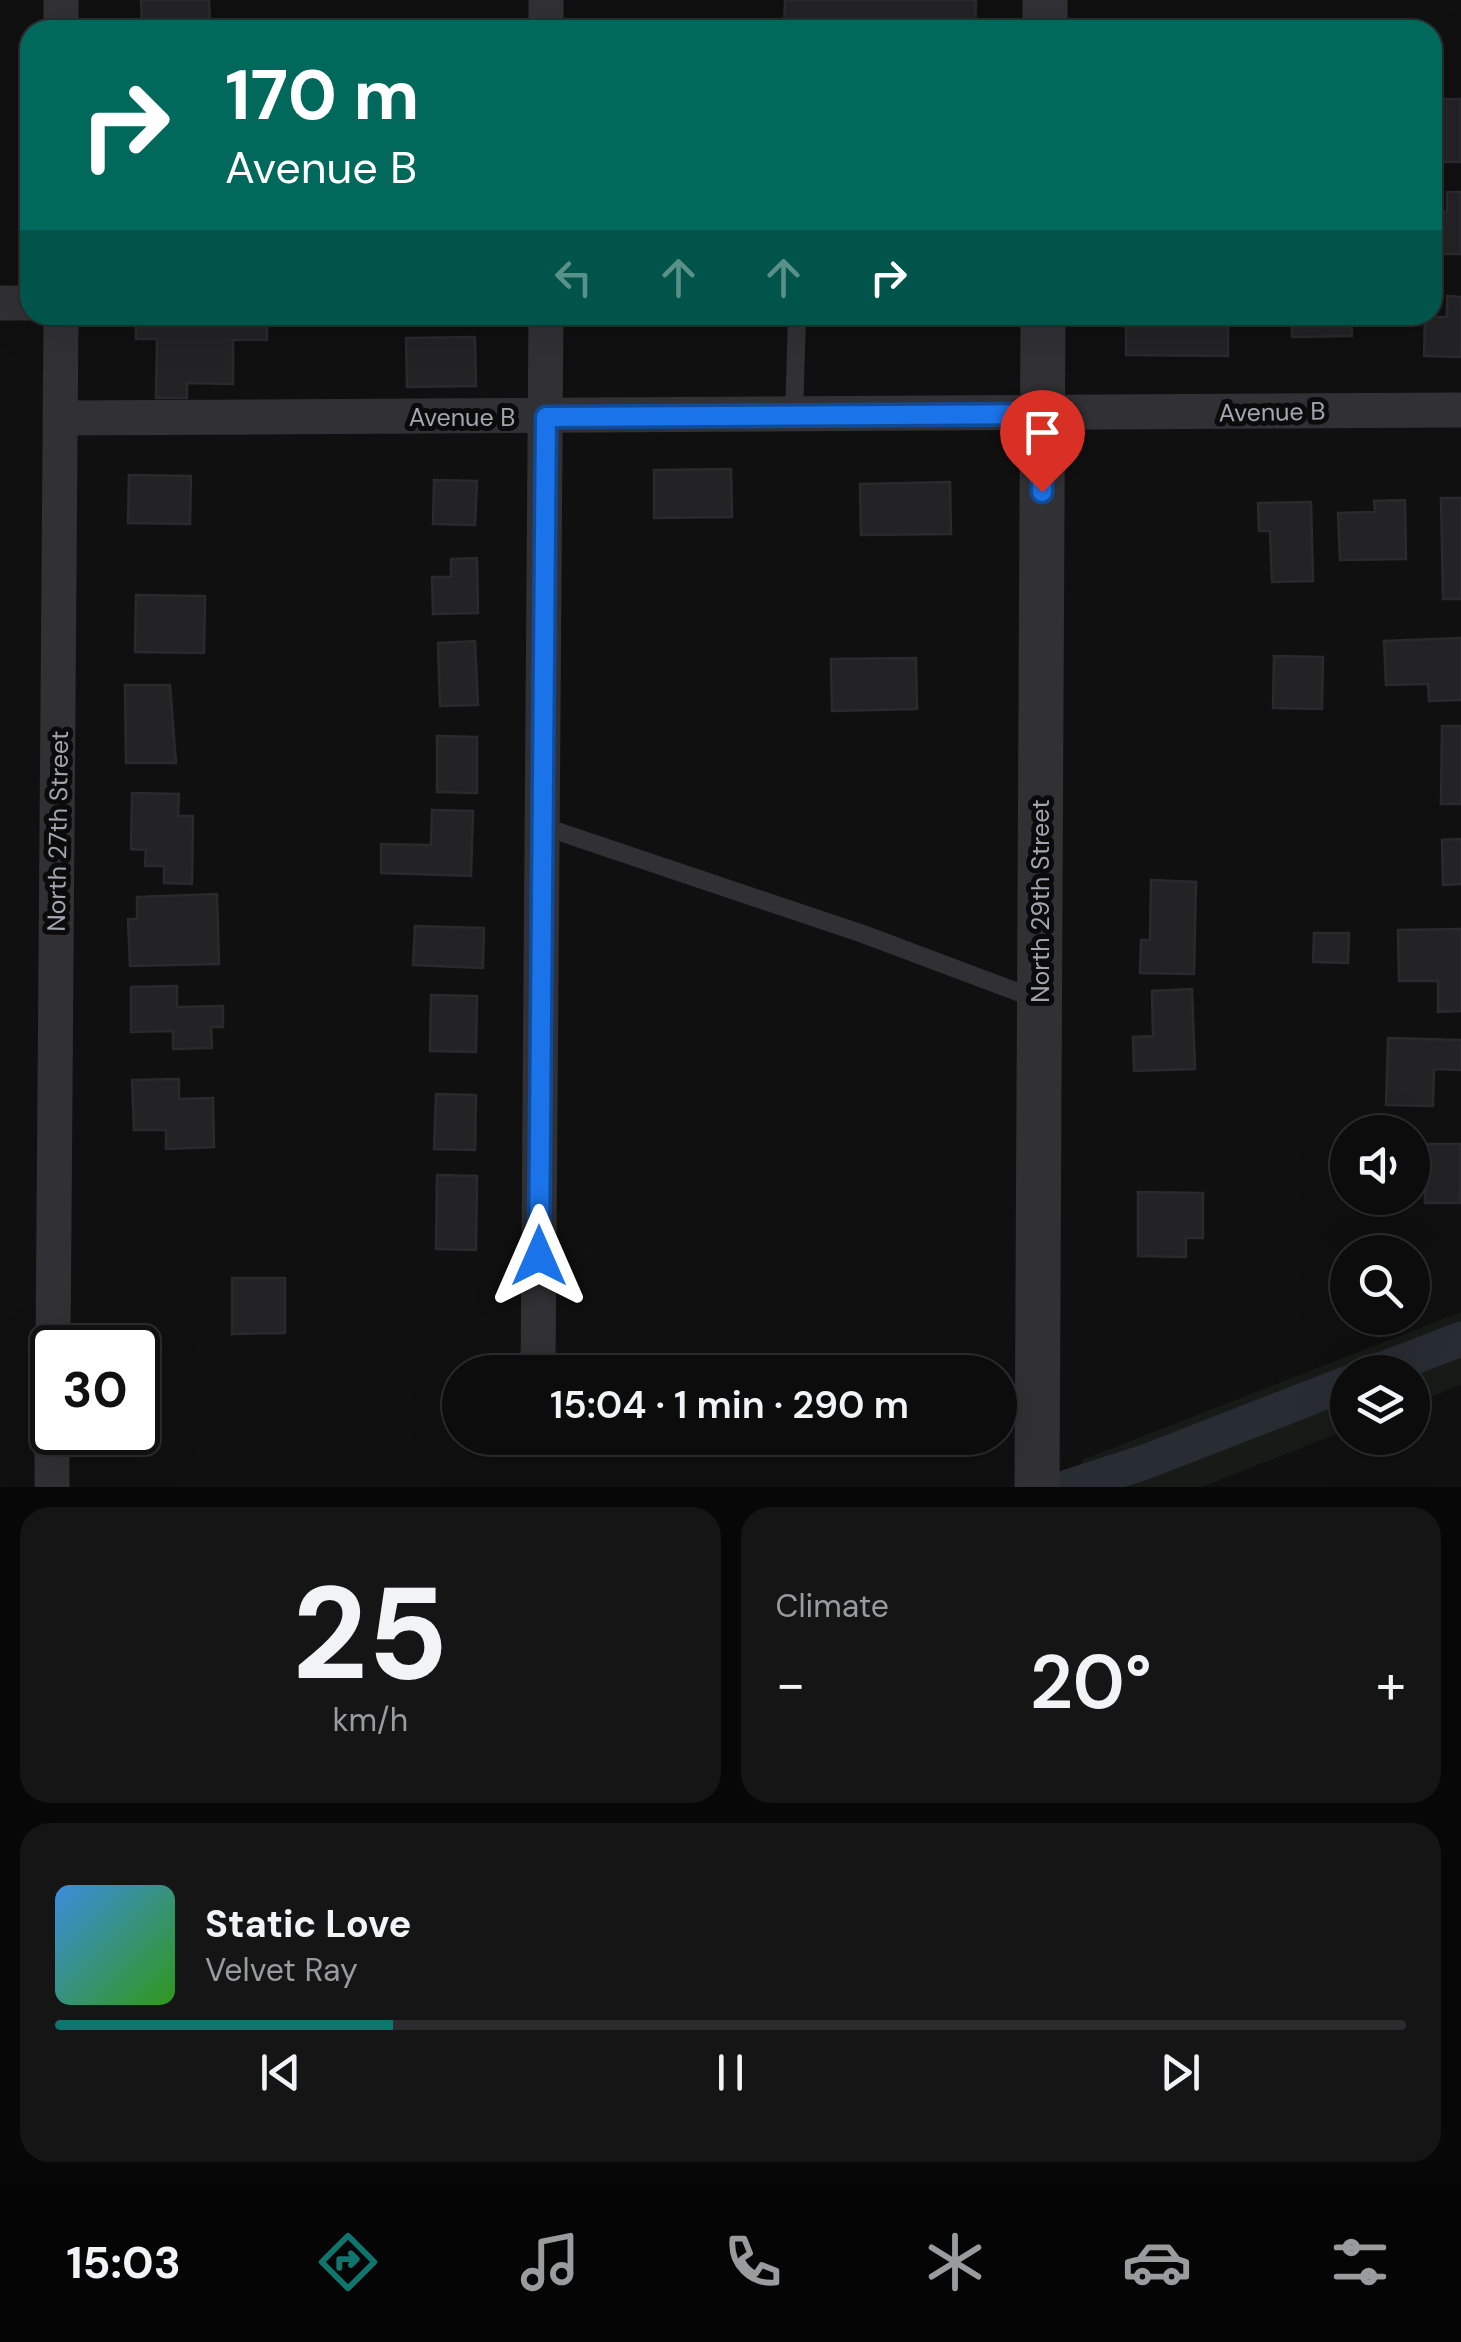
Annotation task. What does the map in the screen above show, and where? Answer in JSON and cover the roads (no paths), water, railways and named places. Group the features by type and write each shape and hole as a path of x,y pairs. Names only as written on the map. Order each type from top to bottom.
{"street":[{"name":"North 27th Street","path":"53,1325 61,325"},
{"path":"538,1355 546,325"},
{"name":"North 29th Street","path":"1038,1487 1042,325"},
{"name":"Avenue B","path":"62,418 1461,410"},
{"path":"52,1455 52,1487"}],"lane":[{"path":"794,416 797,325"},
{"path":"542,826 863,934 1039,1000"}],"waterway":[{"path":"1419,1355 1461,1339"},
{"path":"1068,1487 1145,1462 1330,1390"}]}
